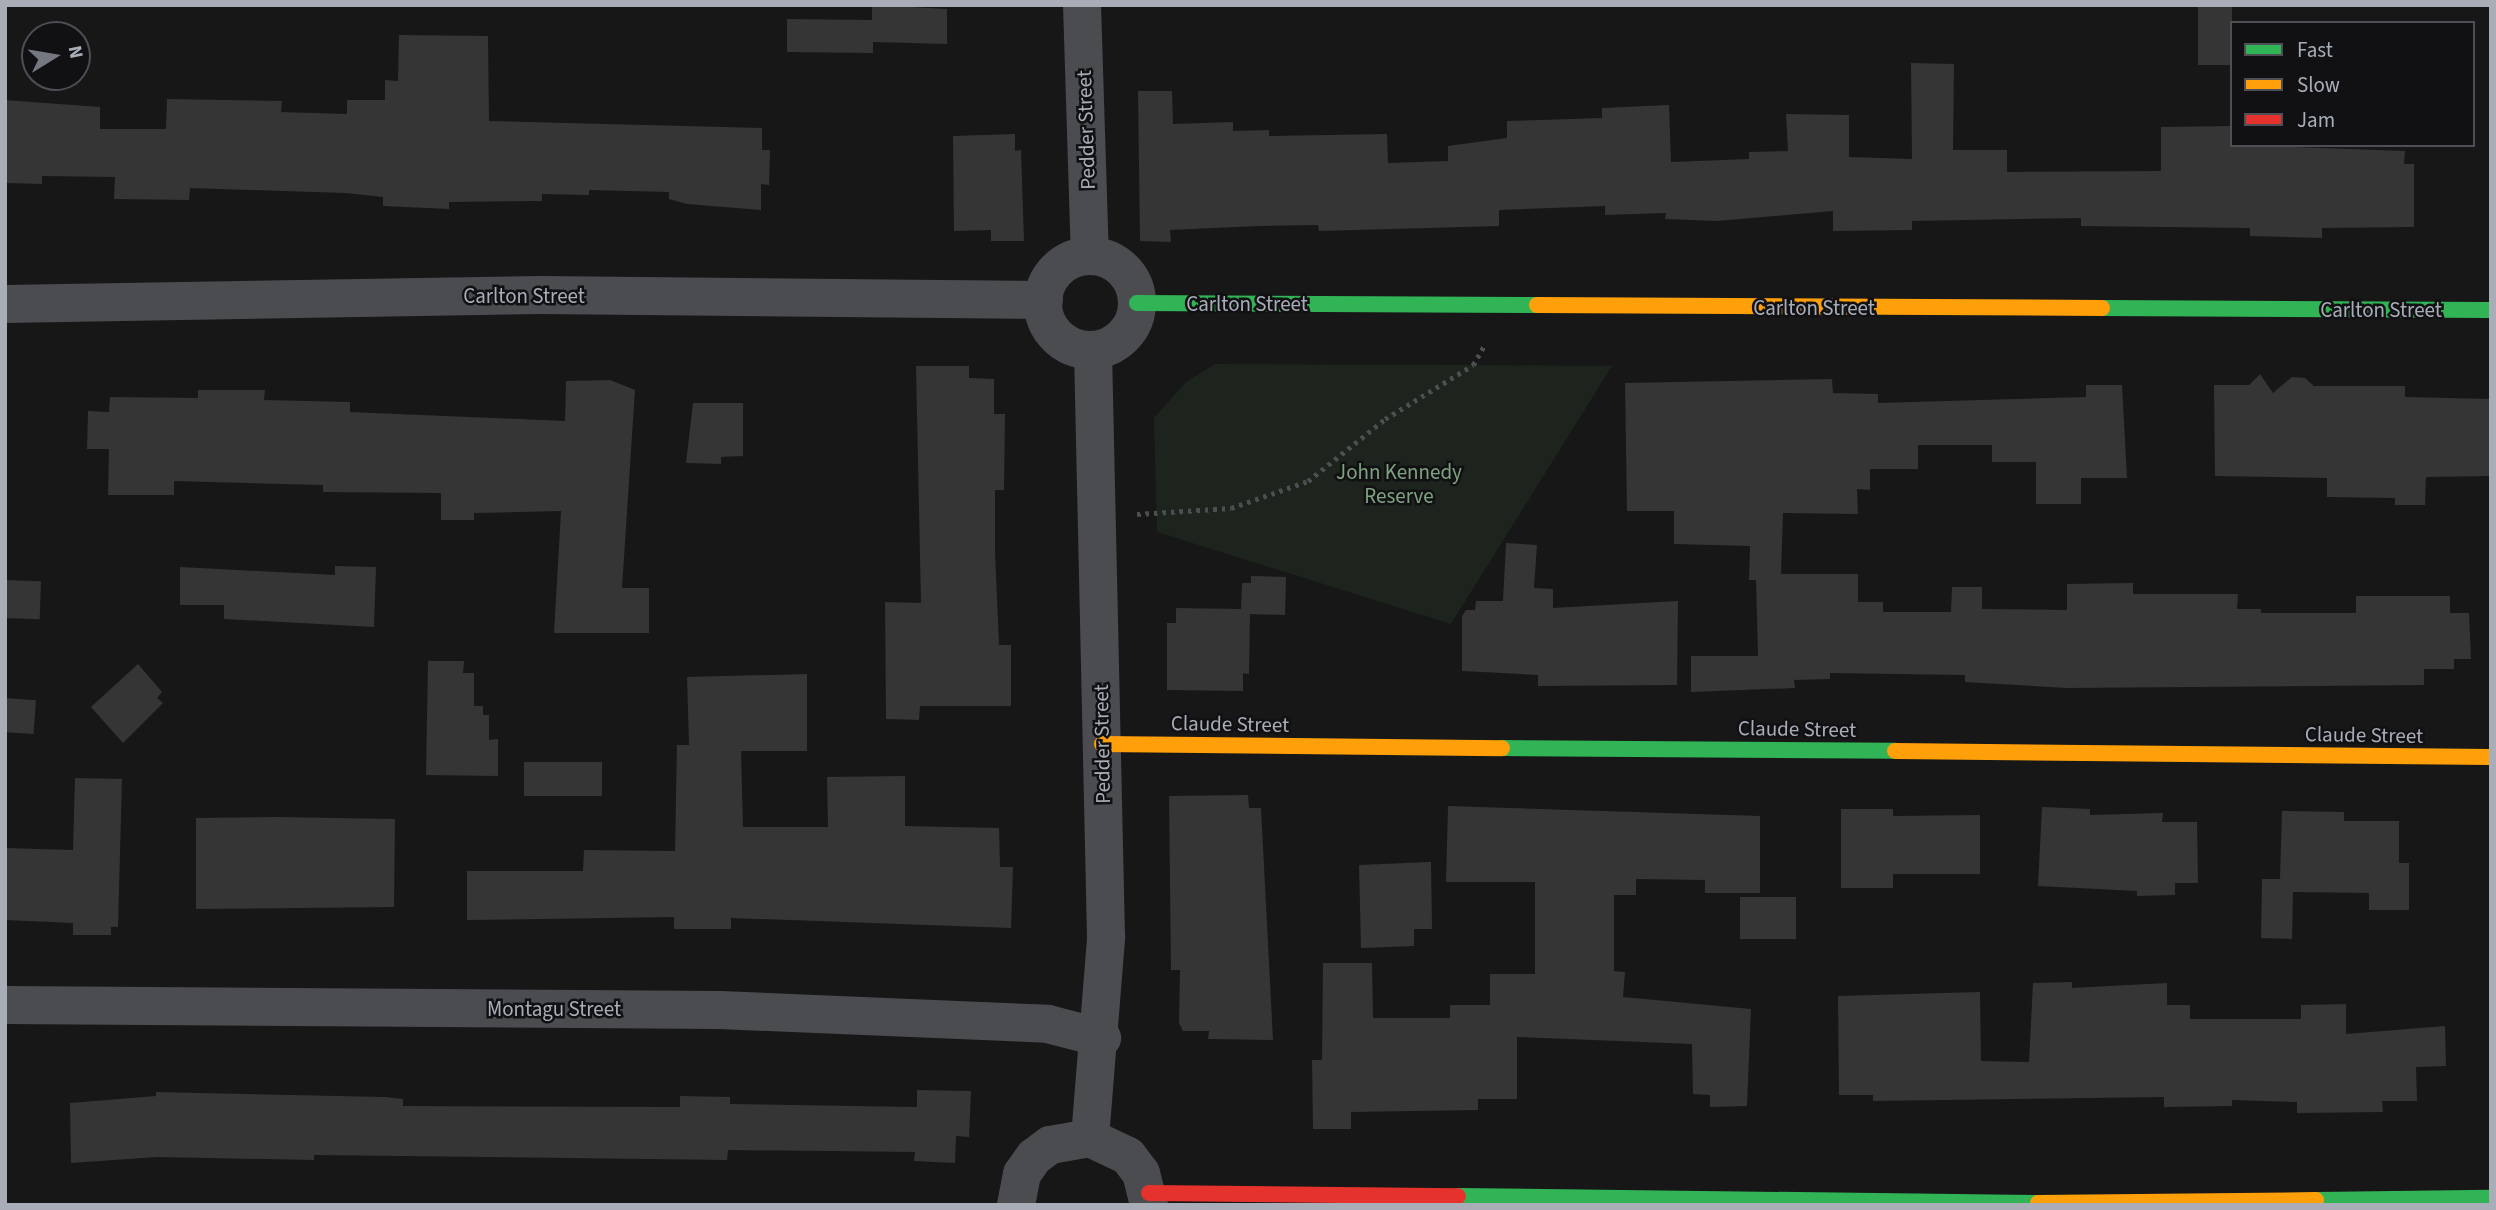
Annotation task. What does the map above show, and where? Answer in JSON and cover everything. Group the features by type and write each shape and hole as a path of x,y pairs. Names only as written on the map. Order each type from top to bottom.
{"street":[{"name":"Pedder Street","path":"1082,5 1090,256"},
{"path":"1090,256 1123,270 1137,303 1124,335 1093,350 1057,336 1044,300 1046,285 1064,264 1090,256"},
{"name":"Carlton Street","path":"5,304 541,295 1044,300"},
{"name":"Carlton Street","path":"1137,303 2491,310"},
{"name":"Pedder Street","path":"1090,1138 1101,1038 1106,937 1093,350"},
{"name":"Claude Street","path":"1102,744 2491,757"},
{"name":"Montagu Street","path":"5,1005 719,1010 1048,1024 1101,1038"},
{"path":"1016,1205 1022,1174 1034,1157 1050,1145 1090,1138 1128,1156 1149,1199 2053,1203 2491,1198"}],"path":[{"path":"1097,514 1231,508 1308,481 1385,419 1473,365 1505,306"}],"green space":[{"name":"John Kennedy Reserve","path":"1215,364 1612,366 1451,624 1157,532 1154,418 1186,382"}],"building":[{"path":"872,5 947,9 947,44 873,42 873,53 787,52 787,19 872,20"},
{"path":"2198,5 2232,5 2230,65 2198,65"},
{"path":"399,35 488,36 489,121 762,128 762,150 770,150 769,185 761,184 761,210 687,204 669,199 669,192 589,190 589,195 542,194 542,201 449,202 449,209 383,206 383,197 345,193 190,188 189,200 114,199 115,177 42,176 42,184 5,183 5,100 100,107 100,129 166,129 167,99 282,101 281,112 347,114 347,100 385,100 385,80 398,81"},
{"path":"1911,63 1954,64 1953,150 2007,150 2007,172 2161,171 2161,127 2230,126 2230,147 2405,151 2404,164 2414,164 2414,227 2322,228 2322,238 2250,236 2250,228 2081,226 2081,218 1912,221 1912,230 1833,231 1833,211 1717,221 1665,219 1666,213 1605,215 1605,206 1499,210 1499,226 1319,231 1318,225 1258,226 1170,230 1171,242 1140,241 1138,91 1172,91 1173,124 1233,122 1233,131 1269,130 1269,136 1387,134 1388,163 1448,161 1448,146 1507,138 1507,121 1602,118 1602,108 1669,105 1671,162 1749,159 1749,152 1788,151 1786,114 1849,115 1849,157 1912,159"},
{"path":"1015,134 1015,151 1021,150 1024,241 991,241 991,230 954,231 953,136"},
{"path":"916,366 969,366 969,378 994,379 994,414 1005,414 1004,490 995,490 995,552 999,645 1011,645 1011,706 920,706 919,720 886,719 885,602 921,603"},
{"path":"2260,374 2273,393 2292,377 2305,378 2314,386 2405,386 2405,397 2491,399 2491,476 2426,477 2425,505 2395,505 2395,498 2327,497 2327,478 2215,476 2214,385 2249,385"},
{"path":"1832,379 1833,393 1878,394 1878,403 2086,397 2086,385 2122,385 2127,478 2081,478 2081,504 2036,504 2036,462 1992,462 1992,445 1918,445 1918,469 1870,469 1870,490 1857,489 1858,514 1783,513 1781,574 1858,574 1858,602 1883,602 1883,612 1951,612 1952,587 1982,587 1982,609 2067,610 2067,584 2133,583 2133,594 2238,594 2237,609 2261,609 2261,613 2356,613 2356,596 2450,596 2450,613 2469,613 2471,659 2454,659 2454,669 2424,669 2424,685 2067,688 1965,682 1965,675 1830,673 1830,679 1794,680 1795,688 1691,692 1691,656 1758,656 1756,580 1749,580 1750,546 1674,544 1674,511 1627,511 1625,383"},
{"path":"610,380 635,390 622,588 649,588 649,633 554,633 561,511 474,513 474,520 441,520 441,493 323,492 323,485 174,481 174,495 108,495 109,449 87,449 88,411 109,412 110,397 198,398 198,390 265,390 264,400 350,402 350,412 565,421 566,381"},
{"path":"693,403 743,403 743,456 721,457 721,464 686,463"},
{"path":"1506,543 1537,545 1534,588 1553,589 1553,608 1678,601 1677,685 1538,686 1538,675 1462,671 1462,616 1466,610 1475,610 1476,601 1503,601"},
{"path":"335,566 376,567 374,627 224,619 224,605 180,605 180,567 335,575"},
{"path":"1251,576 1286,577 1285,615 1250,614 1249,674 1243,673 1243,691 1167,690 1167,623 1176,623 1176,608 1241,609 1242,583 1251,583"},
{"path":"5,580 41,581 40,619 5,618"},
{"path":"428,661 464,661 463,673 474,673 474,706 483,706 483,715 489,715 489,740 498,739 498,776 426,775"},
{"path":"138,664 162,692 157,698 163,703 123,743 91,707"},
{"path":"807,674 807,751 741,751 743,827 828,827 827,777 905,776 905,826 999,828 1000,867 1013,867 1011,928 731,918 731,929 674,929 674,917 467,920 467,871 583,871 584,850 675,851 677,745 689,745 687,677"},
{"path":"5,698 36,700 34,734 5,732"},
{"path":"524,762 602,762 602,796 524,796"},
{"path":"75,778 122,779 118,927 111,927 111,935 73,935 73,923 5,920 5,848 73,850"},
{"path":"1248,795 1249,808 1261,808 1273,1040 1208,1039 1209,1031 1183,1031 1179,1023 1180,970 1171,970 1169,796"},
{"path":"1448,806 1760,816 1760,893 1705,893 1705,880 1636,879 1636,895 1614,895 1614,971 1625,972 1623,997 1751,1009 1747,1106 1710,1107 1710,1095 1693,1094 1692,1044 1517,1037 1517,1099 1478,1099 1478,1110 1351,1112 1351,1129 1313,1129 1312,1060 1322,1060 1323,963 1372,963 1373,1018 1450,1018 1450,1005 1490,1005 1490,974 1535,974 1535,882 1446,882"},
{"path":"2042,807 2090,809 2090,815 2163,813 2162,822 2197,822 2198,883 2175,883 2175,895 2137,896 2137,891 2038,886"},
{"path":"1841,809 1893,809 1893,816 1980,815 1980,874 1893,874 1893,888 1841,888"},
{"path":"2282,811 2344,812 2344,821 2399,821 2399,863 2409,863 2409,910 2369,910 2369,893 2293,892 2292,939 2261,938 2262,879 2280,879"},
{"path":"196,818 395,819 394,907 196,909"},
{"path":"1431,862 1432,929 1414,929 1414,946 1361,948 1359,865"},
{"path":"1740,897 1796,897 1796,939 1740,939"},
{"path":"2072,982 2072,988 2167,983 2167,1005 2190,1005 2190,1019 2301,1019 2301,1005 2346,1004 2346,1034 2445,1026 2446,1066 2416,1067 2417,1101 2382,1101 2383,1112 2297,1113 2297,1102 2232,1100 2232,1106 2164,1107 2164,1097 1873,1101 1873,1095 1839,1095 1838,996 1980,992 1981,1061 2029,1062 2033,983"},
{"path":"917,1090 971,1091 969,1137 956,1136 955,1163 914,1161 915,1152 728,1150 727,1160 314,1155 314,1160 157,1157 71,1163 70,1103 156,1096 156,1092 385,1097 403,1099 403,1106 680,1107 680,1096 730,1097 730,1104 917,1107"}],"traffic: fast":[{"path":"1137,303 1537,305"},
{"path":"2102,308 2491,310"},
{"path":"1502,748 1895,751"},
{"path":"1458,1196 2038,1203"},
{"path":"2316,1200 2491,1198"}],"traffic: slow":[{"path":"1537,305 2102,308"},
{"path":"1102,744 1502,748"},
{"path":"1895,751 2491,757"},
{"path":"2038,1203 2316,1200"}],"traffic: jam":[{"path":"1149,1193 1458,1196"}]}
